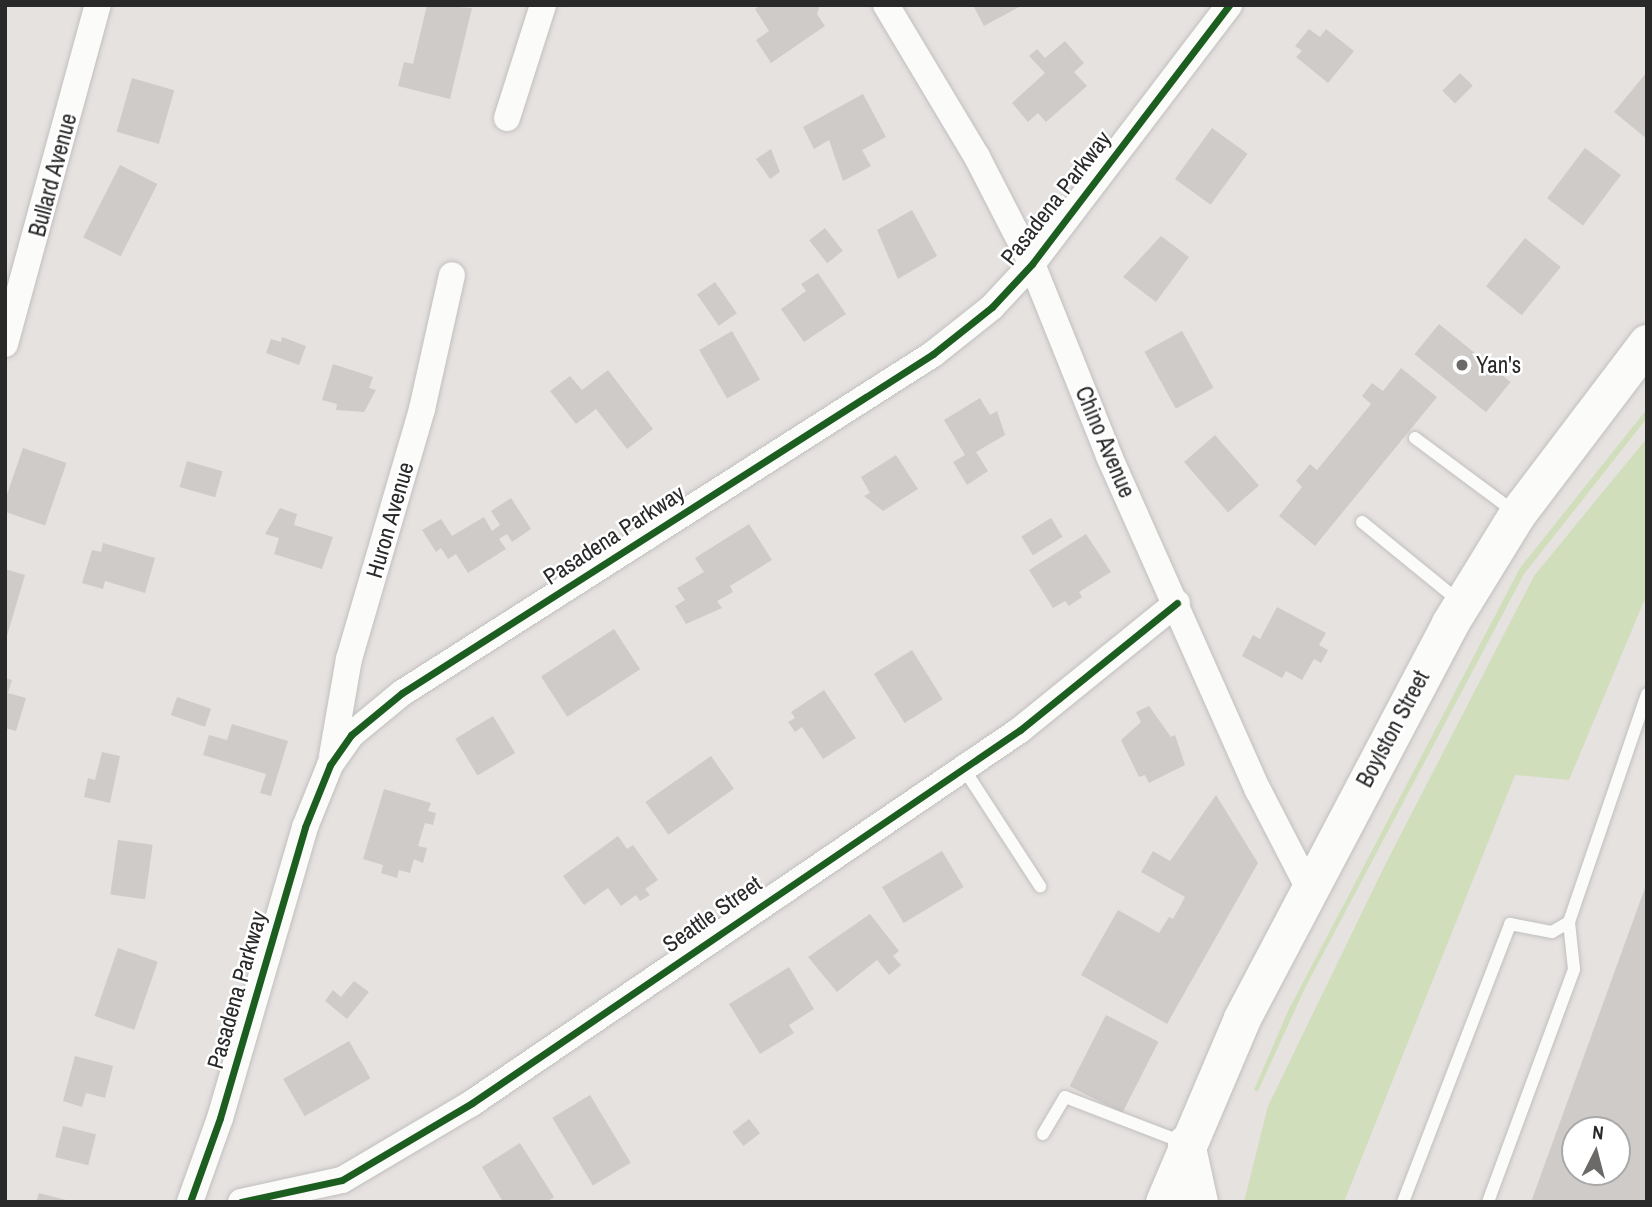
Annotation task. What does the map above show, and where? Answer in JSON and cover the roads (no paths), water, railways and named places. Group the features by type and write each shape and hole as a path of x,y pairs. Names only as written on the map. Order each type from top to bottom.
{"main road":[{"name":"Boylston Street","path":"1164,1202 1186,1143 1308,887 1462,603 1517,513 1647,343"},
{"path":"1186,1143 1199,1202"}],"street":[{"name":"Bullard Avenue","path":"5,344 98,5"},
{"path":"507,118 543,5"},
{"name":"Chino Avenue","path":"886,5 976,157 1032,264 1109,456 1178,603 1258,790 1308,887"},
{"name":"Pasadena Parkway","path":"190,1202 220,1118 304,827 330,765 351,734 402,693 933,354 992,307 1032,264 1229,5"},
{"name":"Huron Avenue","path":"330,765 349,659 422,409 452,275"},
{"name":"Seattle Street","path":"241,1202 342,1180 472,1103 836,850 964,769 1178,603"}],"lane":[{"path":"1415,439 1517,513"},
{"path":"1362,522 1462,603"},
{"path":"1488,1202 1574,969 1569,922 1647,694"},
{"path":"964,769 1040,886"},
{"path":"1403,1202 1510,925 1552,932 1569,922"},
{"path":"1043,1134 1065,1097 1186,1143"}],"place":[{"name":"Yan's","path":"1462,365"}]}
